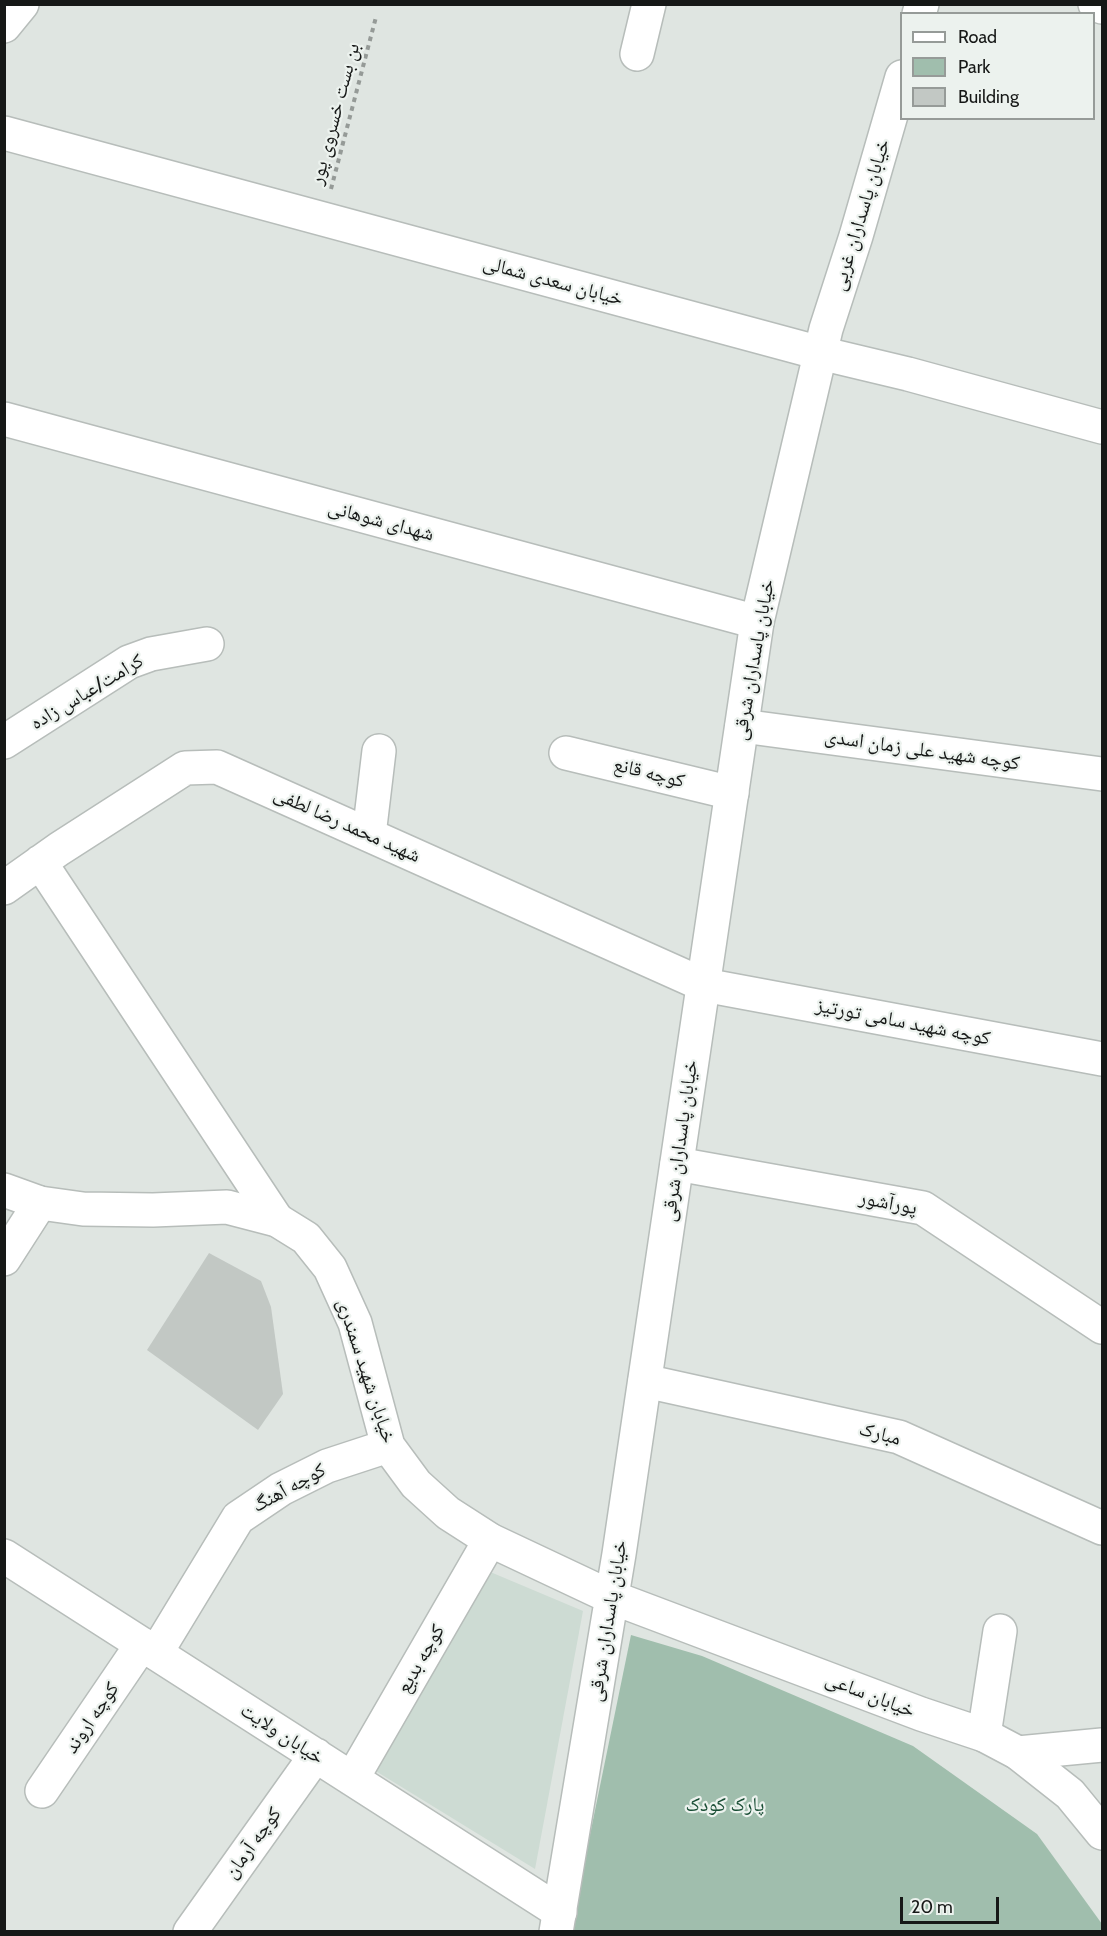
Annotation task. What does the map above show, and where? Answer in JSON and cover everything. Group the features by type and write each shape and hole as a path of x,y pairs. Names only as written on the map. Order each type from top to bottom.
{"street":[{"path":"4,26 21,4"},
{"path":"636,54 649,4"},
{"path":"1095,4 1102,7"},
{"name":"خیابان پاسداران غربی","path":"820,353 900,84"},
{"name":"خیابان سعدی شمالی","path":"4,133 820,353 908,374 1102,428"},
{"name":"خیابان پاسداران شرقی","path":"558,1922 645,1381 757,622 820,353"},
{"name":"شهدای شوهانی","path":"4,420 757,622"},
{"name":"کرامت/عباس زاده","path":"4,742 129,662 151,654 207,644"},
{"name":"کوچه شهید علی زمان اسدی","path":"742,726 1102,774"},
{"path":"369,835 379,752"},
{"name":"کوچه قانع","path":"566,753 732,793"},
{"name":"شهید محمد رضا لطفی","path":"4,888 185,768 217,767 704,985"},
{"path":"40,862 277,1220"},
{"name":"کوچه شهید سامی تورتیز","path":"704,985 1102,1059"},
{"name":"پورآشور","path":"677,1164 923,1208 1102,1326"},
{"name":"خیابان شهید سمندری","path":"4,1190 40,1203 83,1209 153,1210 227,1207 277,1220 306,1238 330,1268 355,1323 388,1446 416,1484 448,1513 490,1540 611,1597"},
{"path":"4,1259 40,1203"},
{"name":"مبارک","path":"645,1381 899,1437 1102,1528"},
{"name":"کوچه آهنگ","path":"149,1649 238,1518 273,1494 318,1470 388,1446"},
{"name":"کوچه بدیع","path":"352,1779 490,1540"},
{"name":"خیابان ولایت","path":"4,1556 316,1755 558,1922"},
{"name":"خیابان ساعی","path":"611,1597 921,1714 984,1735 1018,1753 1070,1794 1102,1833"},
{"path":"984,1735 1000,1631"},
{"name":"کوچه اروند","path":"42,1791 149,1649"},
{"path":"1018,1753 1102,1745"},
{"name":"کوچه آرمان","path":"190,1932 316,1755"}],"path":[{"name":"بن بست خسروی پور","path":"323,219 376,17"}],"shaded area":[{"path":"488,1571 583,1611 535,1869 374,1770"}],"green space":[{"name":"پارک کودک","path":"631,1635 702,1656 913,1746 1037,1834 1102,1924 1102,1932 570,1932"}],"building":[{"path":"209,1253 261,1281 271,1307 283,1394 258,1430 147,1350"}]}
